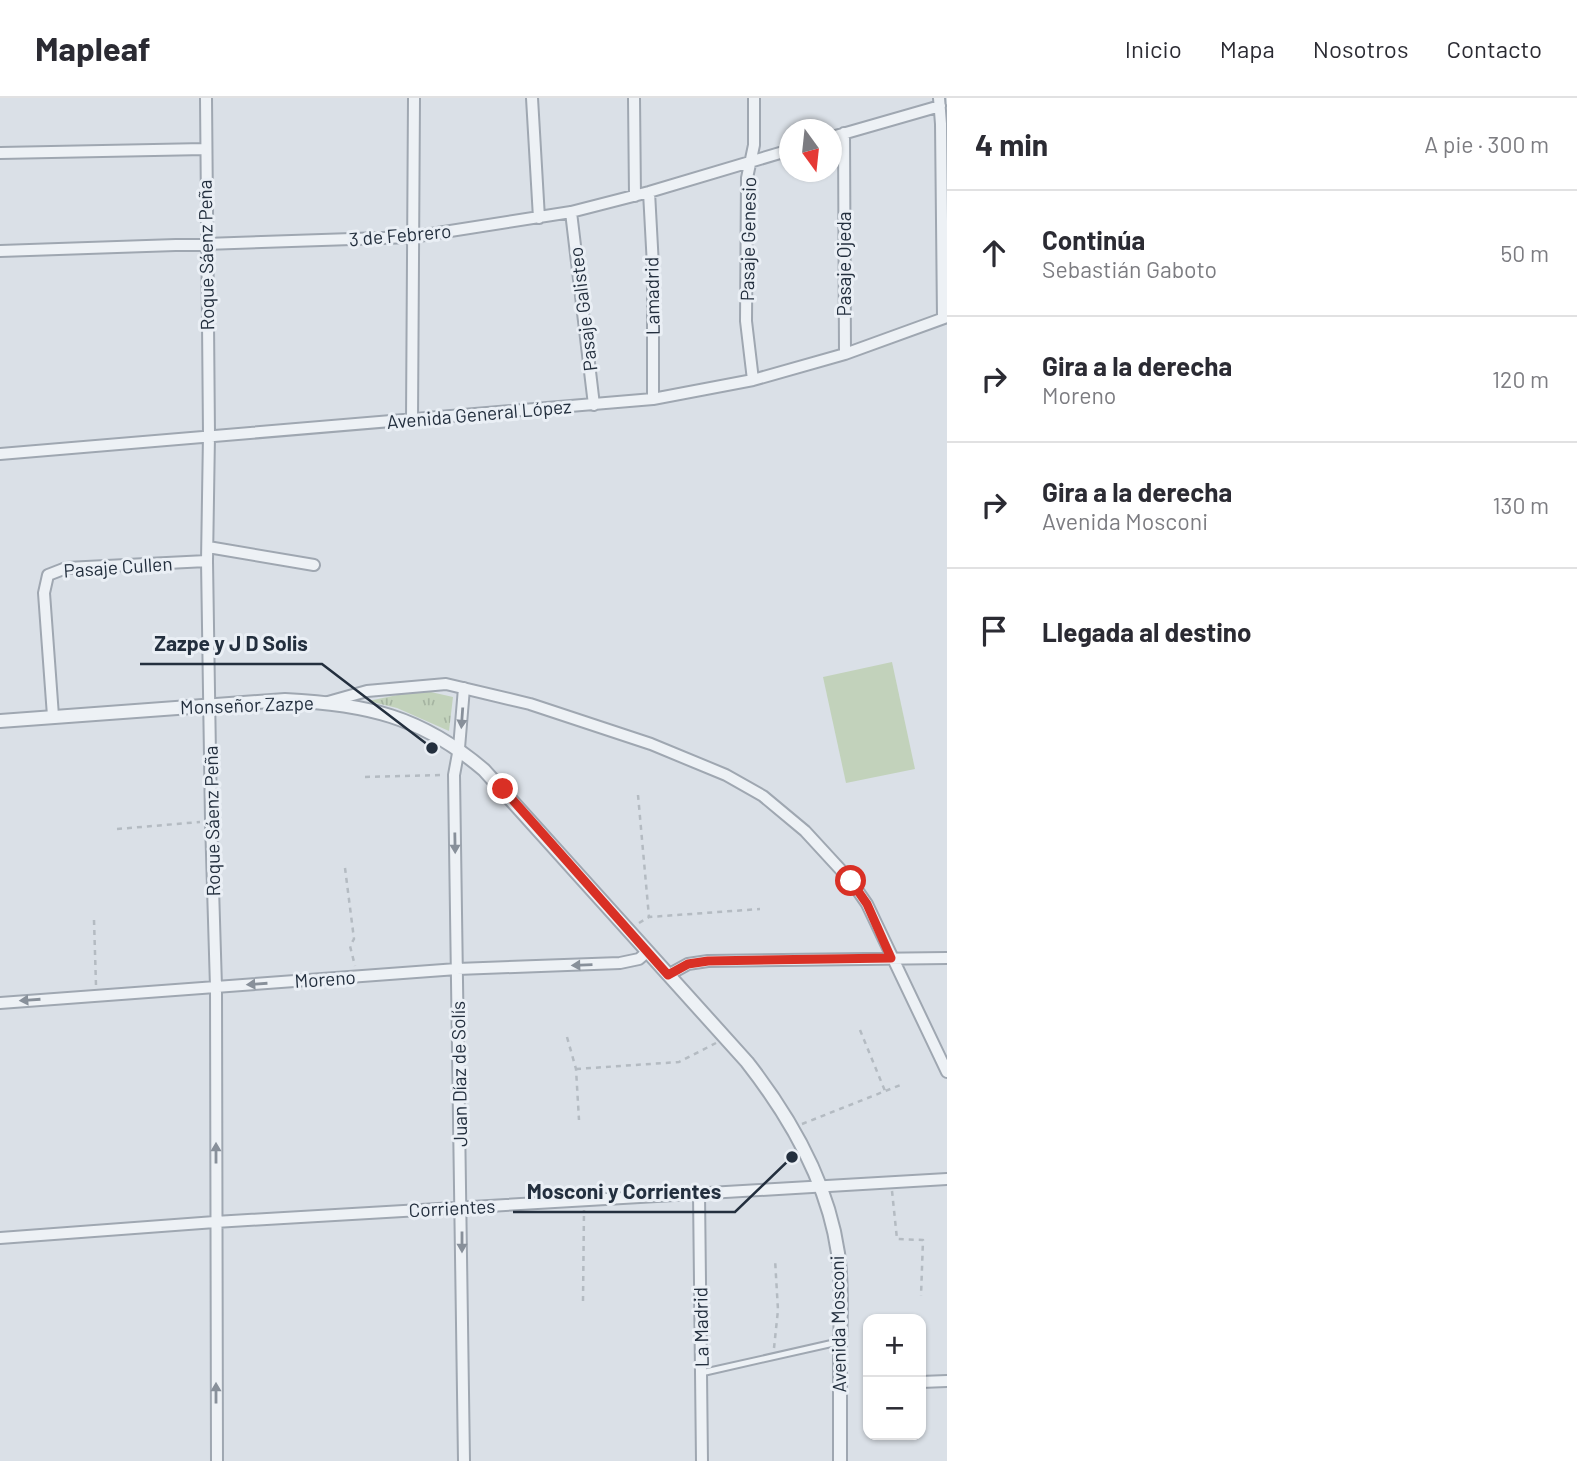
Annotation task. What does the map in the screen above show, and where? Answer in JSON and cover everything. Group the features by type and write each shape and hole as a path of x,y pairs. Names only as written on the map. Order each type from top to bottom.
{"street":[{"name":"Roque Sáenz Peña","path":"206,98 209,435 207,561 216,987 217,1461"},
{"path":"412,420 414,98"},
{"path":"532,98 539,218"},
{"path":"634,98 635,196"},
{"name":"Pasaje Genesio","path":"753,380 746,321 747,178 754,145 754,98"},
{"path":"844,133 939,102 945,318"},
{"name":"Pasaje Ojeda","path":"844,133 845,354"},
{"path":"0,153 205,149"},
{"name":"3 de Febrero","path":"0,251 412,237 571,212 635,196 779,153"},
{"name":"Lamadrid","path":"649,192 653,266 653,399"},
{"name":"Pasaje Galisteo","path":"571,212 594,405"},
{"name":"Avenida General López","path":"0,454 653,399 753,380 845,354 945,318"},
{"path":"208,547 314,565"},
{"name":"Pasaje Cullen","path":"53,716 44,593 48,575 66,568 207,561"},
{"name":"Monseñor Zazpe","path":"0,721 285,700 328,702 367,691 446,684 530,704 651,744 735,780 763,796 805,831 851,881 867,904 947,1072"},
{"name":"Juan Díaz de Solís","path":"464,688 454,775 464,1461"},
{"name":"Avenida Mosconi","path":"328,702 364,707 399,717 459,748 503,789 774,1096 793,1127 819,1187 837,1250 841,1285 840,1461"},
{"name":"Moreno","path":"0,1003 457,969 620,963 639,959 647,952"},
{"path":"668,975 688,964 708,961 947,958"},
{"name":"Corrientes","path":"0,1238 215,1222 947,1179"},
{"name":"La Madrid","path":"699,1194 702,1461"},
{"path":"926,1382 947,1381"}],"lane":[{"path":"701,1373 841,1341"}],"path":[{"path":"365,777 454,775"},
{"path":"638,795 649,917"},
{"path":"117,829 211,821"},
{"path":"345,868 354,939 350,946 357,976"},
{"path":"627,930 649,917 760,909"},
{"path":"94,920 96,995"},
{"path":"860,1030 885,1091"},
{"path":"567,1037 576,1069 579,1121"},
{"path":"576,1069 679,1062 725,1038"},
{"path":"793,1127 903,1084"},
{"path":"891,1181 897,1239 923,1240 921,1296"},
{"path":"583,1301 584,1200"},
{"path":"774,1358 778,1310 775,1259"}],"green space":[{"path":"892,662 915,769 846,783 823,677"},
{"path":"422,690 453,697 449,731 397,708 368,701"}],"place":[{"name":"Zazpe y J D Solis","path":"432,748"},
{"name":"Mosconi y Corrientes","path":"792,1157"}],"route":[{"path":"503,789 668,975 688,964 708,961 891,958 867,904 851,881"}]}
